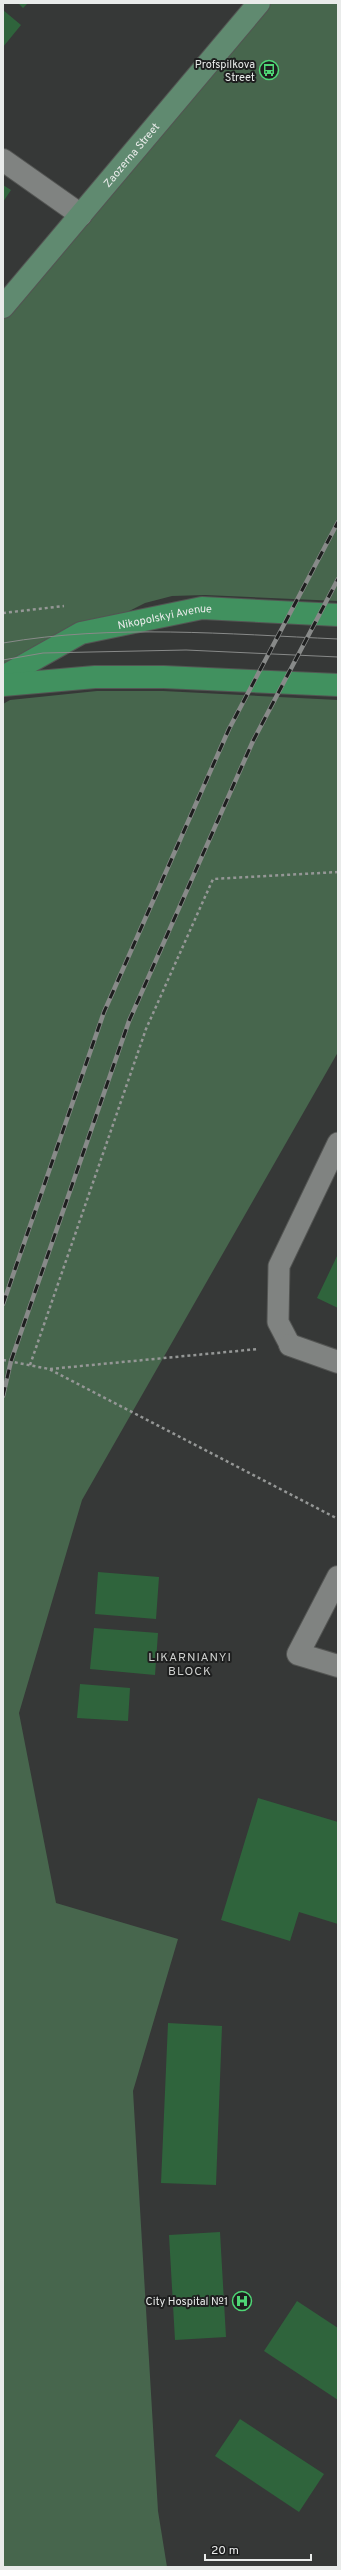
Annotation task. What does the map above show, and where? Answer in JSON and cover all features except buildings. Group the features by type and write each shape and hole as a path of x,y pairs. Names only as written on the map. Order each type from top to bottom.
{"main road":[{"name":"Nikopolskyi Avenue","path":"3,677 81,634 202,608 338,615"},
{"path":"3,684 95,677 164,677 338,685"}],"street":[{"name":"Zaozerna Street","path":"3,307 259,3"},
{"path":"3,160 81,215"},
{"path":"290,1345 338,1362"},
{"path":"338,1576 298,1654 338,1666"}],"lane":[{"path":"290,1345 278,1322 280,1266 338,1143"}],"path":[{"path":"30,1365 146,1029 213,879 338,872"},
{"path":"49,1369 290,1345"},
{"path":"3,1360 49,1369 338,1519"}],"green space":[{"path":"259,3 338,3 338,601 205,595 172,596 145,603 3,675 3,307"},
{"path":"97,691 163,691 338,700 338,1052 82,1500 19,1713 56,1903 178,1939 133,2091 158,2511 167,2567 3,2567 3,704 10,700"}],"tram line":[{"path":"3,643 44,637 128,632 212,633 338,639"},
{"path":"3,660 43,653 186,650 338,657"}],"railway":[{"path":"3,1304 104,1012 229,729 338,522"},
{"path":"3,1396 11,1361 129,1021 253,741 338,579"}],"place":[{"name":"Profspilkova Street","path":"269,70"},
{"name":"City Hospital №1","path":"242,2301"}],"district":[{"name":"LIKARNIANYI BLOCK","path":"190,1664"}]}
